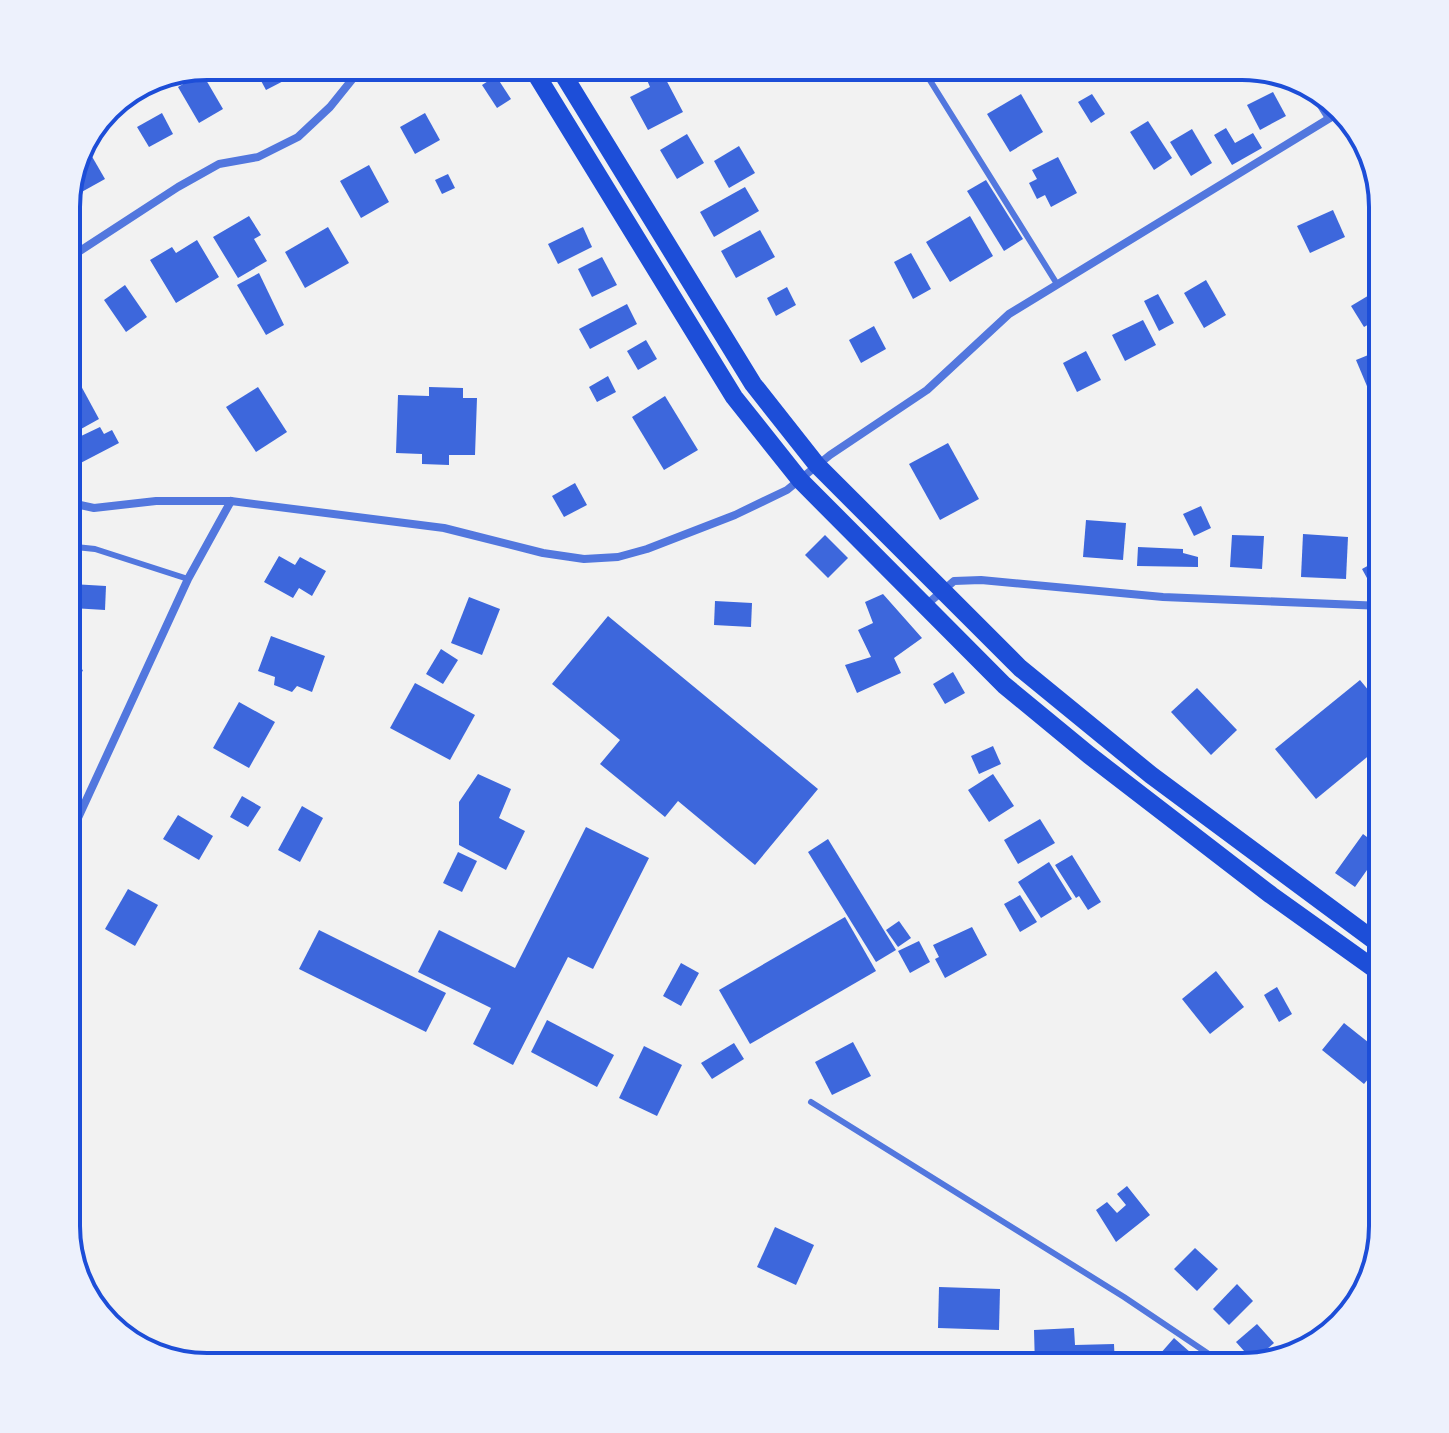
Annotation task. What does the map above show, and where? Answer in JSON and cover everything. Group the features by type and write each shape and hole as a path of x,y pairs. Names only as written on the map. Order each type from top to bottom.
{"main road":[{"path":"540,80 734,397 800,480 1004,685 1089,755 1271,895 1369,965"},
{"path":"567,80 753,384 817,465 1020,668 1091,728 1285,877 1369,937"}],"street":[{"path":"80,251 219,164 258,157 298,137 330,107 352,80"},
{"path":"80,505 94,508 156,501 231,501 444,528 543,553 584,559 618,557 647,549 759,505 800,480 817,465 927,390 997,323 1329,118 1325,112"},
{"path":"80,814 188,579 231,501"},
{"path":"924,607 954,581 981,580 1163,597 1369,605"}],"lane":[{"path":"927,80 1057,284"},
{"path":"80,547 95,549 188,579"},
{"path":"1271,895 1285,877"},
{"path":"811,1102 1124,1297 1207,1353"}],"building":[{"path":"206,80 223,109 199,123 178,87 187,82"},
{"path":"261,80 285,80 266,90"},
{"path":"490,80 499,80 511,99 497,108 482,85"},
{"path":"647,80 666,80 683,112 648,130 630,97 650,87"},
{"path":"1273,92 1286,116 1260,130 1247,105"},
{"path":"1021,94 1043,132 1010,152 987,114"},
{"path":"1092,94 1105,114 1091,123 1078,102"},
{"path":"162,113 173,134 149,147 137,127"},
{"path":"425,113 440,140 415,154 400,127"},
{"path":"1148,121 1172,158 1154,170 1130,132"},
{"path":"1226,128 1235,143 1253,133 1262,148 1232,165 1214,135"},
{"path":"1192,129 1212,163 1191,176 1170,142"},
{"path":"687,134 704,163 677,179 660,150"},
{"path":"739,146 755,173 729,188 714,161"},
{"path":"92,156 105,179 81,192"},
{"path":"1058,157 1077,193 1051,207 1045,195 1037,199 1029,183 1037,179 1032,170"},
{"path":"369,165 389,202 361,218 340,181"},
{"path":"448,174 455,188 442,194 435,180"},
{"path":"986,180 1023,239 1004,251 967,191"},
{"path":"745,187 759,211 714,237 700,212"},
{"path":"1333,210 1345,237 1310,253 1297,226"},
{"path":"249,216 261,235 254,239 267,261 238,278 213,237"},
{"path":"970,216 993,256 950,282 926,242"},
{"path":"328,227 349,263 305,288 285,252"},
{"path":"583,227 592,247 558,264 548,244"},
{"path":"760,230 775,257 736,278 721,251"},
{"path":"197,240 219,277 176,303 150,260 172,247 176,253"},
{"path":"911,253 931,289 913,299 894,262"},
{"path":"602,257 617,285 592,297 578,269"},
{"path":"259,273 284,325 266,335 237,285"},
{"path":"1206,280 1226,315 1204,328 1184,293"},
{"path":"125,285 147,317 126,332 104,300"},
{"path":"787,287 796,305 776,316 767,298"},
{"path":"1158,294 1174,323 1159,331 1144,301"},
{"path":"1369,295 1369,324 1364,327 1351,306"},
{"path":"627,304 637,324 590,349 579,329"},
{"path":"1143,320 1156,345 1125,361 1112,335"},
{"path":"874,326 886,349 861,363 849,340"},
{"path":"646,340 657,359 638,370 627,351"},
{"path":"1086,351 1101,380 1077,392 1063,363"},
{"path":"1369,355 1369,391 1356,360"},
{"path":"608,376 616,392 597,402 589,387"},
{"path":"80,384 99,419 80,427"},
{"path":"258,387 287,432 256,452 226,407"},
{"path":"429,387 463,388 463,398 477,398 475,455 449,455 449,465 422,464 422,454 396,453 398,395 429,396"},
{"path":"665,396 698,450 664,470 632,417"},
{"path":"100,427 104,434 112,430 119,443 80,463 80,437"},
{"path":"948,443 979,499 940,520 909,464"},
{"path":"575,483 587,505 564,517 552,496"},
{"path":"1201,506 1211,528 1194,536 1183,514"},
{"path":"1086,520 1126,523 1123,560 1083,557"},
{"path":"1303,534 1348,537 1346,579 1301,577"},
{"path":"825,535 848,558 828,578 805,555"},
{"path":"1232,535 1264,536 1262,569 1230,567"},
{"path":"1138,547 1183,549 1183,553 1198,557 1198,567 1137,566"},
{"path":"279,556 295,565 300,557 326,571 312,596 299,588 293,598 264,582"},
{"path":"1369,565 1369,582 1362,569"},
{"path":"80,584 106,586 105,610 80,608"},
{"path":"883,594 922,638 894,658 901,673 857,693 845,665 871,657 858,630 873,623 865,602"},
{"path":"469,597 500,609 482,655 451,643"},
{"path":"715,601 752,603 751,627 714,625"},
{"path":"608,616 818,789 755,865 678,801 665,817 600,764 620,740 552,684"},
{"path":"271,636 325,656 312,692 297,686 292,692 274,685 275,677 258,671"},
{"path":"441,649 458,660 443,684 426,674"},
{"path":"953,672 965,693 945,704 933,684"},
{"path":"1360,680 1369,691 1369,755 1316,799 1275,749"},
{"path":"415,683 475,715 450,760 390,728"},
{"path":"1197,688 1237,730 1211,755 1171,712"},
{"path":"239,702 275,722 249,768 213,748"},
{"path":"993,746 1001,764 979,774 971,756"},
{"path":"478,774 511,789 499,818 525,831 506,870 459,845 459,802"},
{"path":"993,774 1014,806 989,822 968,790"},
{"path":"242,796 261,807 248,827 230,817"},
{"path":"302,806 323,818 300,862 278,850"},
{"path":"178,815 213,836 199,860 163,839"},
{"path":"1040,819 1055,843 1018,864 1004,840"},
{"path":"586,827 649,858 593,969 568,957 513,1065 473,1044 491,1008 418,972 439,930 515,968"},
{"path":"1363,834 1369,838 1369,872 1367,870 1355,887 1335,873"},
{"path":"828,839 896,950 876,962 808,852"},
{"path":"458,852 477,861 462,892 443,883"},
{"path":"1072,855 1101,902 1088,910 1079,896 1076,898 1055,865"},
{"path":"1049,862 1072,899 1041,918 1018,882"},
{"path":"128,889 158,905 135,946 105,929"},
{"path":"1020,895 1037,922 1020,932 1004,904"},
{"path":"845,917 876,971 750,1044 719,990"},
{"path":"899,921 911,938 898,947 886,930"},
{"path":"972,927 987,955 945,978 935,959 939,957 933,945"},
{"path":"319,930 446,993 426,1032 299,969"},
{"path":"919,941 930,962 910,973 898,951"},
{"path":"681,963 699,973 681,1006 663,996"},
{"path":"1216,971 1244,1007 1210,1034 1182,999"},
{"path":"1277,987 1292,1014 1279,1022 1264,995"},
{"path":"547,1020 614,1055 597,1087 531,1052"},
{"path":"1344,1023 1369,1043 1369,1078 1364,1084 1322,1050"},
{"path":"853,1042 871,1076 832,1095 815,1062"},
{"path":"734,1043 744,1059 712,1079 701,1063"},
{"path":"644,1046 682,1065 657,1116 619,1098"},
{"path":"1127,1186 1150,1215 1116,1242 1096,1210 1107,1202 1117,1213 1126,1205 1117,1194"},
{"path":"775,1227 814,1245 796,1285 757,1267"},
{"path":"1195,1248 1218,1269 1197,1291 1174,1269"},
{"path":"1237,1284 1253,1301 1229,1325 1213,1309"},
{"path":"939,1287 1000,1289 999,1330 938,1328"},
{"path":"1257,1324 1274,1343 1266,1350 1246,1353 1236,1342"},
{"path":"1074,1328 1075,1345 1114,1344 1114,1353 1035,1353 1034,1330"},
{"path":"1174,1338 1191,1353 1161,1353"}]}
